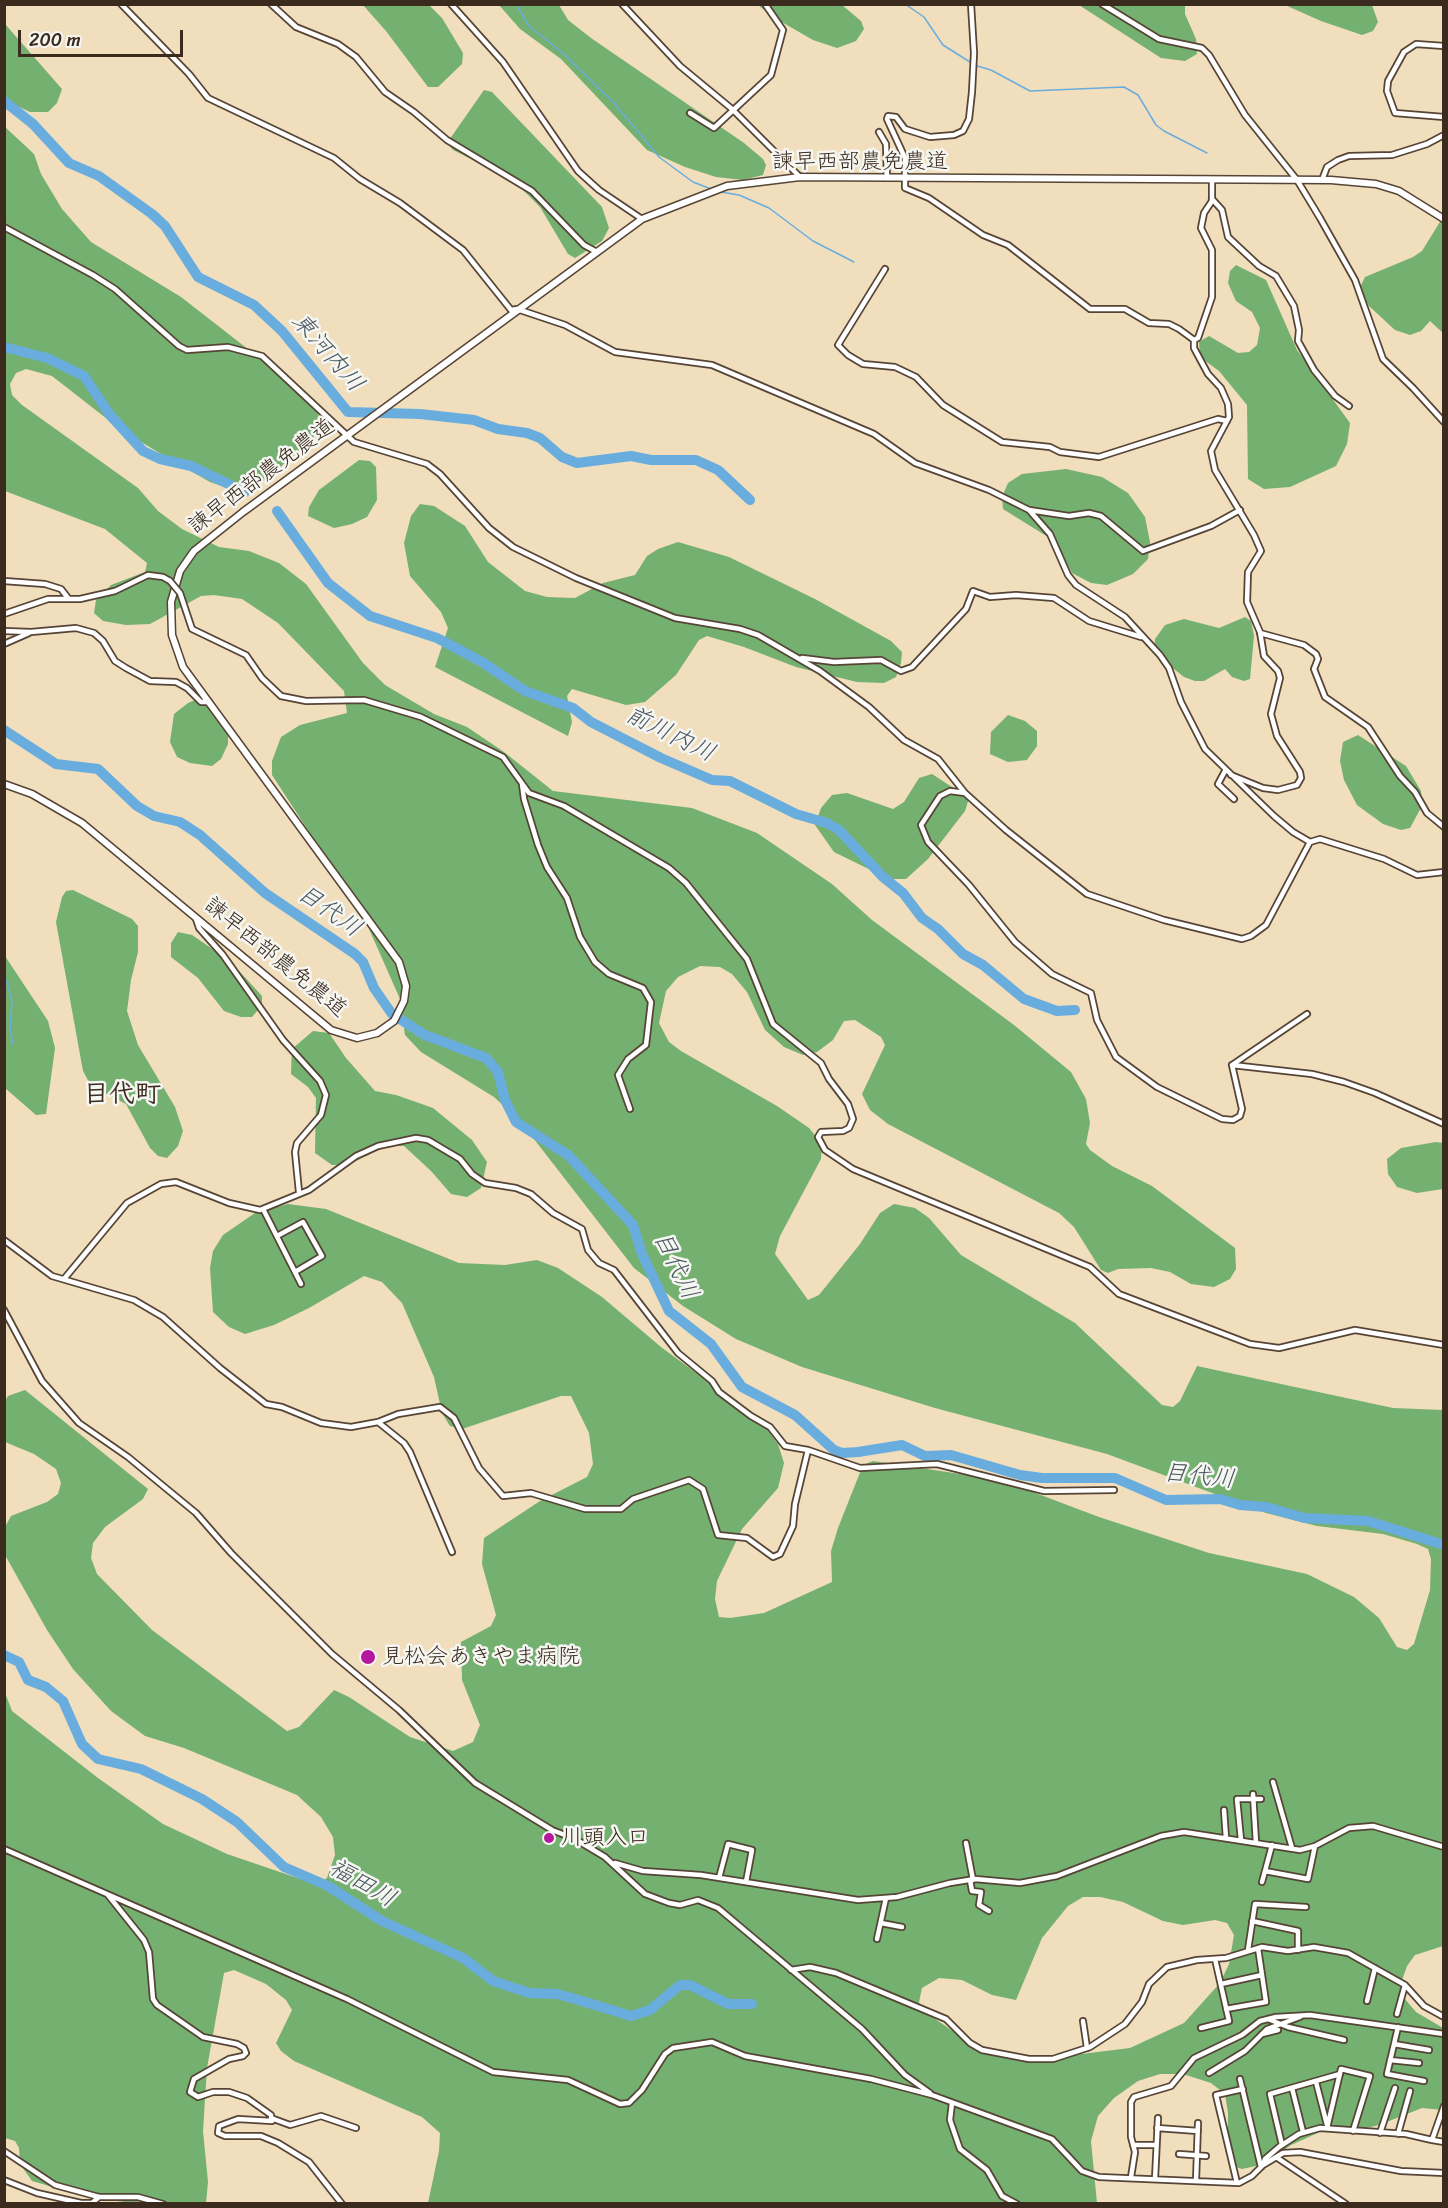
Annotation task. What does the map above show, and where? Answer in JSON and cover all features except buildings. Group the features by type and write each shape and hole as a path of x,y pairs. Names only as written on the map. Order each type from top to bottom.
{"street":[{"path":"121,4 189,74 208,98 333,158 360,179 400,203 463,249 511,310 518,309 565,325 615,352 712,365 874,434 915,463 989,490 1029,510 1069,516 1089,513 1101,516 1143,551 1211,526 1240,510"},
{"path":"271,4 296,27 338,44 356,57 384,92 414,111 447,140 532,191 587,248 595,251"},
{"path":"451,4 503,62 578,171 598,190 642,219"},
{"path":"622,4 680,66 734,111 800,177"},
{"path":"690,113 714,129 771,75 775,67 783,30 765,4"},
{"path":"971,4 974,53 969,119 963,131 954,135 930,138 905,129 896,117 888,116 887,119 904,158 905,188 929,198 983,235 1008,245 1090,309 1125,309 1149,323 1168,324 1194,340"},
{"path":"1102,4 1159,39 1202,48 1218,67 1245,115 1297,180 1355,280 1383,359 1443,422"},
{"path":"1443,46 1416,44 1404,52 1388,81 1387,92 1395,113 1443,117"},
{"path":"879,132 886,144 887,178"},
{"path":"1322,180 1327,167 1338,160 1349,156 1392,155 1427,144 1443,135"},
{"name":"諫早西部農免農道","path":"4,784 32,794 82,823 331,1030 357,1038 384,1030 400,1012 404,1001 406,986 399,962 183,668 172,635 171,602 180,571 194,551 595,251 642,219 727,186 800,177 1322,180 1376,184 1399,191 1443,219"},
{"path":"1194,340 1198,338 1212,297 1212,250 1202,228 1204,213 1212,199 1212,180"},
{"path":"1212,199 1222,210 1228,237 1258,266 1276,276 1294,306 1299,330 1298,340 1314,370 1335,396 1349,406"},
{"path":"4,227 93,275 114,289 179,346 187,350 228,347 262,356 354,442 427,464 440,474 489,528 513,547 576,578 675,618 740,629 758,635 799,658 869,707 904,740 938,759 965,793 1006,830 1087,894 1110,904 1242,939 1251,936 1266,925 1310,842 1320,839 1384,859 1417,874 1443,873"},
{"path":"885,269 838,345 848,355 863,364 894,367 915,377 943,405 1002,442 1050,447 1059,452 1099,457 1218,419 1227,421"},
{"path":"1194,340 1194,348 1208,374 1221,388 1228,404 1227,421 1211,451 1215,470 1240,510 1261,551 1248,572 1247,602 1260,633 1264,656 1278,671 1280,678 1271,714 1278,736 1300,772 1301,778 1297,785 1278,790 1263,788 1231,775"},
{"path":"1029,510 1050,534 1068,575 1076,585 1125,617 1170,668 1181,702 1205,749 1225,771 1287,827 1310,842"},
{"path":"4,614 48,599 80,599 115,591 148,575 164,577 180,593 192,629 246,655 262,678 281,696 306,701 364,700 421,717 503,758 529,793 564,806 650,855 686,883 747,959 773,1024 811,1052 848,1104 853,1119 849,1128 843,1131 821,1132 818,1137 825,1150 853,1169 1090,1267 1119,1294 1250,1344 1279,1348 1355,1330 1443,1345"},
{"path":"4,581 45,584 61,589 68,598"},
{"path":"799,658 834,662 881,660 901,670 912,667 966,609 974,591 990,597 1016,595 1054,598 1089,621 1144,637"},
{"path":"4,631 31,632 67,628 94,633 103,641 115,662 150,681 176,682 187,688 201,702 209,702"},
{"path":"4,644 31,632"},
{"path":"1260,633 1304,645 1316,654 1318,659 1314,669 1325,697 1368,727 1400,776 1415,792 1427,813 1443,827"},
{"path":"1225,771 1218,784 1234,799"},
{"path":"522,781 534,836 547,867 567,898 580,938 602,968 609,974 643,988 651,1002 646,1045 628,1059 618,1075 630,1109"},
{"path":"965,793 950,791 940,796 921,825 928,842 969,885 1015,942 1052,974 1091,993 1097,1020 1116,1057 1157,1087 1222,1119 1233,1120 1240,1116 1242,1109 1232,1065"},
{"path":"196,917 199,928 223,955 283,1040 320,1081 326,1095 321,1115 297,1143 295,1152 299,1192"},
{"path":"1232,1065 1307,1014"},
{"path":"1232,1065 1312,1074 1344,1082 1375,1093 1443,1124"},
{"path":"64,1279 127,1203 161,1184 176,1182 229,1203 250,1209 263,1209 325,1181 356,1156 378,1146 416,1138 428,1140 460,1160 472,1174 485,1183 516,1188 531,1194 553,1213 582,1230 588,1250 598,1263 614,1270 678,1353 712,1381 719,1392 770,1427 785,1446 808,1450 860,1468 938,1464 1044,1491 1114,1490"},
{"path":"263,1209 302,1284"},
{"path":"277,1236 303,1222 322,1256 295,1272"},
{"path":"4,1240 52,1276 134,1300 164,1317 220,1368 266,1404 282,1407 321,1423 351,1427 378,1422 398,1414 440,1407 454,1418 468,1441 479,1468 503,1496 531,1492 585,1509 621,1509 633,1499 688,1480 703,1489 718,1534 747,1538 773,1557 780,1554 793,1526 808,1450"},
{"path":"4,1310 42,1381 79,1423 128,1457 196,1513 231,1553 332,1654 399,1710 482,1789 612,1863 645,1894 669,1903 680,1905 698,1900 718,1908 862,2029 905,2075 932,2095"},
{"path":"378,1422 404,1443 410,1452 452,1552"},
{"path":"1273,1782 1292,1848"},
{"path":"1252,1796 1256,1843"},
{"path":"1241,1840 1238,1799 1252,1796 1261,1799"},
{"path":"1224,1810 1226,1838"},
{"path":"612,1863 642,1871 719,1878 858,1900 886,1898 971,1880 1020,1883 1057,1876 1161,1836 1184,1833 1292,1848 1315,1846 1358,1826 1373,1826 1443,1847"},
{"path":"966,1843 972,1891 981,1892 979,1905 989,1911"},
{"path":"719,1878 728,1844 752,1850 746,1882"},
{"path":"1262,1882 1272,1845"},
{"path":"1265,1871 1308,1879 1315,1846"},
{"path":"4,1849 347,1999 493,2072 568,2079 620,2104 629,2103 642,2090 664,2054 674,2048 712,2042 746,2056 871,2079 932,2095 1052,2139 1082,2171 1099,2177 1237,2183 1252,2176 1262,2166 1283,2153 1300,2152 1401,2170 1443,2173"},
{"path":"108,1896 144,1940 149,1952 153,1999 157,2005 203,2037 237,2044 244,2048 246,2053 243,2056 229,2060 194,2079 190,2092 198,2097 213,2092 229,2092 247,2098 272,2118 290,2125 321,2116 330,2117 356,2128"},
{"path":"877,1939 886,1898"},
{"path":"1248,1950 1255,1904 1306,1906"},
{"path":"1252,1921 1298,1930 1298,1950"},
{"path":"881,1923 902,1927"},
{"path":"791,1970 810,1967 825,1969 946,2019 970,2043 982,2050 1029,2059 1053,2059 1087,2048 1125,2024 1142,2002 1149,1984 1167,1967 1226,1958 1258,1948 1298,1950 1314,1947 1348,1953 1405,1985 1424,2006 1443,2017"},
{"path":"1226,2009 1266,2002 1258,1948"},
{"path":"1201,2028 1229,2021 1215,1959"},
{"path":"1367,2001 1375,1968"},
{"path":"1221,1984 1262,1975"},
{"path":"1397,2014 1405,1985"},
{"path":"1131,2177 1135,2152 1131,2102 1134,2097 1171,2086 1194,2058 1269,2019 1310,2015 1443,2034"},
{"path":"1209,2073 1245,2051 1262,2034 1300,2017"},
{"path":"1269,2019 1280,2024 1344,2040"},
{"path":"1083,2021 1087,2048"},
{"path":"1398,2027 1390,2060 1389,2076 1424,2081"},
{"path":"1262,2034 1278,2030"},
{"path":"1394,2044 1429,2050"},
{"path":"1390,2060 1419,2063"},
{"path":"1327,2128 1341,2069 1370,2076 1353,2131"},
{"path":"1282,2145 1269,2097 1340,2074"},
{"path":"1240,2079 1262,2166"},
{"path":"1316,2082 1327,2128"},
{"path":"1292,2088 1303,2132"},
{"path":"1380,2133 1395,2088"},
{"path":"1237,2183 1216,2095 1243,2089"},
{"path":"1398,2134 1410,2091"},
{"path":"952,2103 950,2120 960,2149 987,2170 1002,2196 1017,2204"},
{"path":"1432,2140 1443,2106"},
{"path":"272,2118 272,2121 262,2122 238,2120 225,2123 217,2130 225,2136 261,2136 278,2143 309,2162 342,2204"},
{"path":"1155,2179 1158,2118"},
{"path":"1196,2181 1198,2123"},
{"path":"1157,2128 1181,2132 1198,2131"},
{"path":"1262,2166 1270,2153 1303,2132 1327,2128 1398,2134 1443,2142"},
{"path":"1133,2145 1156,2145"},
{"path":"4,2151 55,2185 99,2198 138,2197 163,2204"},
{"path":"1179,2154 1206,2156"},
{"path":"1276,2157 1346,2204"},
{"path":"4,2180 37,2193 81,2203 92,2203 99,2198"}],"green space":[{"path":"363,5 429,5 442,18 463,53 462,64 438,87 428,87 386,31"},
{"path":"499,5 559,5 568,20 591,38 744,143 763,159 766,165 763,175 743,180 716,177 685,167 647,150 561,59 520,29"},
{"path":"758,5 842,5 861,21 864,29 856,41 837,48 813,40 773,17"},
{"path":"1079,5 1185,5 1185,14 1196,39 1197,54 1185,61 1161,58"},
{"path":"1285,5 1372,5 1378,22 1373,31 1362,35 1321,21"},
{"path":"5,24 62,89 57,103 48,112 30,112 5,100"},
{"path":"484,90 492,92 602,207 609,228 602,241 575,258 568,254 540,207 519,186 498,172 453,150 447,143"},
{"path":"5,127 34,154 41,174 62,209 91,242 181,297 312,399 319,410 317,433 296,454 257,486 242,493 210,482 120,429 52,376 26,369 16,373 10,384 12,395 22,405 138,488 158,511 182,529 219,547 249,551 279,563 306,584 363,663 385,685 434,714 467,727 504,752 553,791 692,808 757,833 832,884 872,920 1014,1025 1071,1072 1086,1099 1090,1123 1086,1144 1090,1150 1112,1166 1152,1186 1235,1248 1236,1269 1230,1279 1214,1287 1191,1284 1170,1272 1151,1268 1118,1269 1108,1273 1101,1270 1074,1227 1059,1213 888,1124 870,1110 862,1094 885,1045 881,1037 855,1020 844,1021 833,1040 817,1052 803,1055 784,1047 765,1030 747,992 732,974 720,967 700,966 678,977 666,991 659,1023 669,1042 777,1106 809,1128 822,1144 821,1159 780,1236 775,1254 808,1300 819,1295 860,1244 880,1213 894,1204 915,1208 929,1218 961,1255 1075,1323 1162,1405 1173,1407 1180,1401 1197,1366 1393,1408 1443,1410 1443,1946 1415,1955 1407,1966 1401,1983 1404,1998 1416,2012 1443,2028 1443,2110 1422,2108 1379,2125 1355,2131 1331,2127 1291,2145 1265,2164 1242,2169 1233,2166 1228,2158 1228,2113 1225,2094 1211,2083 1183,2074 1160,2074 1138,2081 1114,2098 1098,2116 1091,2141 1097,2203 428,2203 439,2151 440,2133 422,2117 294,2061 281,2051 276,2043 292,2010 286,2000 266,1984 234,1970 224,1973 207,2068 203,2131 208,2182 206,2203 133,2203 91,2198 32,2181 20,2164 19,2148 15,2141 5,2138 4,1690 12,1711 98,1778 163,1824 227,1854 318,1885 327,1878 335,1855 333,1837 321,1817 297,1795 184,1748 145,1736 111,1711 73,1669 47,1630 5,1555 5,1527 11,1516 47,1502 58,1494 61,1483 56,1469 34,1454 5,1442 5,1401 8,1396 25,1390 148,1489 143,1499 105,1527 93,1543 91,1558 97,1574 152,1630 287,1731 299,1727 334,1690 349,1697 410,1737 453,1751 473,1742 480,1725 462,1680 461,1642 491,1626 496,1615 482,1564 484,1538 540,1501 587,1477 593,1464 589,1433 571,1396 561,1396 462,1429 450,1426 442,1413 434,1377 402,1303 382,1282 364,1276 309,1308 274,1325 245,1334 229,1327 213,1312 210,1268 213,1251 223,1235 255,1213 288,1204 326,1209 459,1263 505,1265 537,1260 558,1268 602,1297 661,1347 760,1420 778,1444 784,1463 778,1488 742,1529 717,1581 715,1599 719,1617 730,1618 764,1613 832,1582 831,1551 838,1528 863,1465 873,1461 1001,1480 1099,1517 1209,1553 1307,1574 1354,1597 1379,1618 1397,1647 1407,1650 1414,1644 1430,1590 1431,1559 1428,1549 1417,1544 1383,1534 1317,1526 1266,1513 1107,1454 935,1408 802,1367 736,1339 683,1306 634,1268 520,1121 494,1097 421,1052 405,1035 400,999 362,913 272,775 272,761 281,737 300,725 347,713 344,691 278,623 242,599 214,595 201,596 150,624 126,625 103,621 94,613 96,600 111,585 145,572 147,563 105,529 5,491","holes":["1083,1897 1100,1897 1123,1902 1163,1921 1183,1925 1215,1920 1227,1923 1234,1935 1229,1964 1220,1983 1184,2023 1130,2048 1041,2059 1004,2055 963,2038 922,2010 919,2002 922,1988 939,1978 962,1980 992,1995 1016,2000 1042,1938 1068,1906"]},
{"path":"1443,217 1443,333 1430,321 1421,331 1410,335 1395,330 1369,306 1359,289 1365,277 1422,251"},
{"path":"1236,265 1266,280 1297,350 1350,423 1347,444 1336,466 1290,487 1264,489 1248,479 1247,405 1219,371 1200,357 1199,342 1209,336 1238,353 1249,352 1257,345 1260,328 1252,312 1236,301 1228,283 1230,271"},
{"path":"359,460 370,461 376,467 377,500 367,517 352,524 334,528 308,516 309,507 319,490"},
{"path":"1066,469 1102,477 1128,493 1145,517 1150,542 1148,559 1133,574 1107,585 1091,583 1072,573 1061,552 1048,537 1003,509 1002,497 1008,483 1022,474"},
{"path":"420,504 434,506 465,526 488,562 525,591 547,597 575,598 603,583 635,575 647,556 658,549 678,542 729,557 815,599 891,641 902,652 901,663 896,677 884,683 857,682 796,667 707,636 699,640 676,675 645,702 626,705 572,689 567,696 572,722 568,736 435,667 448,628 441,612 410,576 404,543 411,516"},
{"path":"1245,617 1251,621 1254,636 1250,679 1244,681 1232,677 1225,669 1204,681 1195,681 1184,677 1154,653 1155,639 1165,625 1184,619 1219,628"},
{"path":"202,697 228,727 228,744 221,759 212,766 190,763 177,757 170,742 174,714 188,703"},
{"path":"1008,715 1025,721 1037,731 1037,746 1027,760 1008,762 990,754 991,732"},
{"path":"1358,735 1406,766 1421,791 1422,806 1410,828 1401,830 1383,824 1357,805 1344,780 1340,761 1343,742"},
{"path":"932,774 969,798 965,811 928,859 906,879 889,879 834,852 815,825 821,808 832,795 847,793 893,809 904,802 919,778"},
{"path":"73,890 132,919 138,926 138,952 127,1011 138,1045 175,1107 183,1131 178,1146 167,1158 158,1156 150,1148 126,1104 91,1086 83,1071 56,922 62,897 66,891"},
{"path":"178,932 192,935 211,948 241,973 262,996 262,1005 252,1017 241,1017 224,1011 198,978 171,957 171,943"},
{"path":"5,956 48,1021 55,1048 46,1114 36,1115 5,1088"},
{"path":"313,1031 329,1033 346,1058 375,1091 396,1095 433,1108 472,1140 487,1162 481,1188 467,1197 451,1194 431,1171 404,1146 386,1146 348,1165 332,1165 315,1153 316,1098 308,1087 291,1074 292,1049"},
{"path":"1436,1142 1443,1143 1443,1189 1417,1193 1397,1187 1388,1174 1387,1159 1401,1148"}],"waterway":[{"path":"516,4 529,26 565,55 614,103 659,157 693,182 711,189"},
{"path":"905,4 924,17 943,45 970,62"},
{"path":"974,65 991,70 1030,91 1124,87 1138,95 1156,125 1207,153"},
{"name":"東河内川","path":"4,101 33,124 69,163 99,176 152,214 165,226 198,277 254,305 282,331 348,412 420,414 474,420 498,429 527,433 540,438 562,457 577,463 631,456 651,460 696,460 718,470 750,500"},
{"path":"721,192 739,195 769,208 813,241 854,262"},
{"name":"前川内川","path":"4,347 47,358 84,376 110,415 143,451 160,459 191,466 245,492"},
{"name":"前川内川","path":"277,511 328,583 370,616 437,638 482,662 525,691 573,708 591,722 661,758 712,780 730,781 796,814 827,823 839,830 883,877 903,893 922,918 938,929 963,954 983,965 1024,999 1057,1011 1075,1010"},
{"name":"目代川","path":"4,730 56,764 98,769 137,806 154,816 180,822 200,835 265,893 355,954 363,962 374,988 392,1014 425,1035 486,1058 498,1072 505,1100 516,1122 568,1155 633,1225 642,1254 669,1311 711,1344 742,1387 795,1415 834,1450 842,1453 858,1452 902,1445 925,1456 951,1455 1020,1475 1042,1478 1115,1478 1166,1500 1220,1499 1240,1505 1266,1507 1304,1518 1368,1521 1444,1545"},
{"path":"4,974 12,1001 10,1028 13,1044"},
{"name":"福田川","path":"4,1655 19,1662 28,1680 46,1687 63,1701 82,1744 98,1759 141,1769 202,1799 237,1822 284,1867 328,1886 382,1921 463,1958 493,1981 529,1993 557,1994 631,2016 650,2010 680,1985 690,1985 728,2004 752,2004"}],"place":[{"name":"見松会あきやま病院","path":"368,1657"},
{"name":"川頭入口","path":"549,1838"}],"district":[{"name":"目代町","path":"122,1095"}]}
